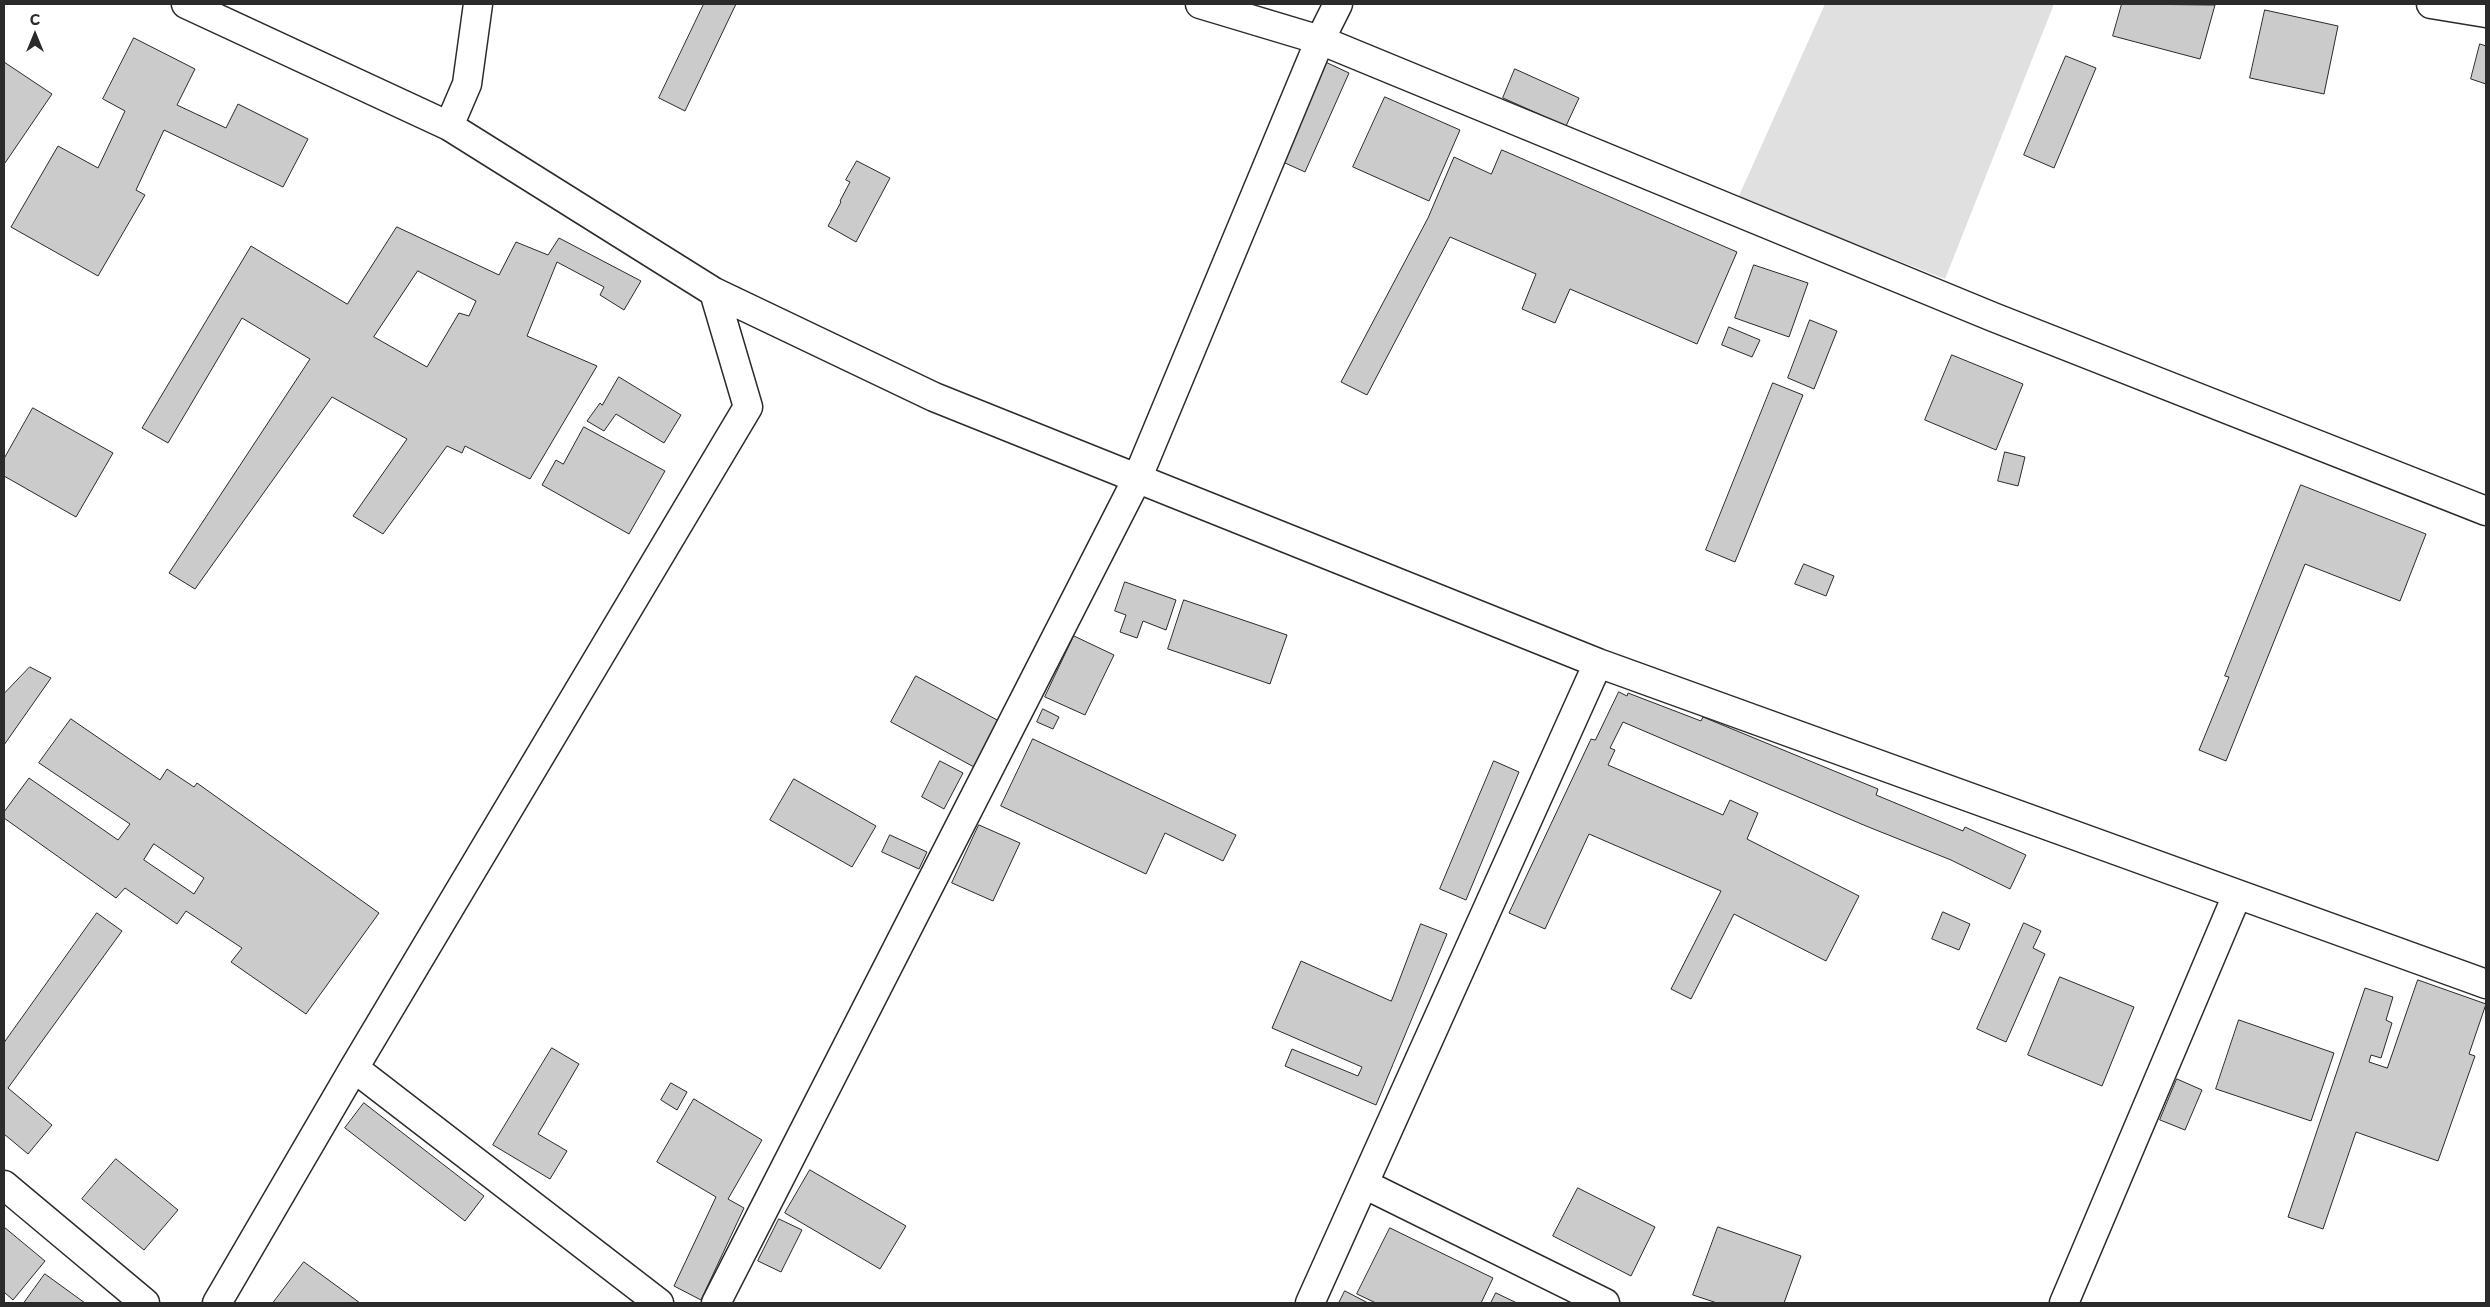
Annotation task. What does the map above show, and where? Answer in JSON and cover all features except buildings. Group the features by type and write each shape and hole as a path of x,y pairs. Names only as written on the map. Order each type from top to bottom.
{"street":[{"path":"186,4 449,126 714,292 934,397 1598,662 2486,984"},
{"path":"449,126 467,84 478,4"},
{"path":"1200,4 1320,40 2002,321 2486,511"},
{"path":"716,1303 1137,479 1320,40 1338,4"},
{"path":"2431,4 2486,13"},
{"path":"217,1303 354,1068 748,407 714,292"},
{"path":"1310,1303 1598,662"},
{"path":"2064,1303 2238,895"},
{"path":"354,1068 660,1303"},
{"path":"1364,1184 1606,1303"},
{"path":"4,1185 146,1303"}],"shaded area":[{"path":"1825,4 2054,4 1945,279 1738,198"}]}
